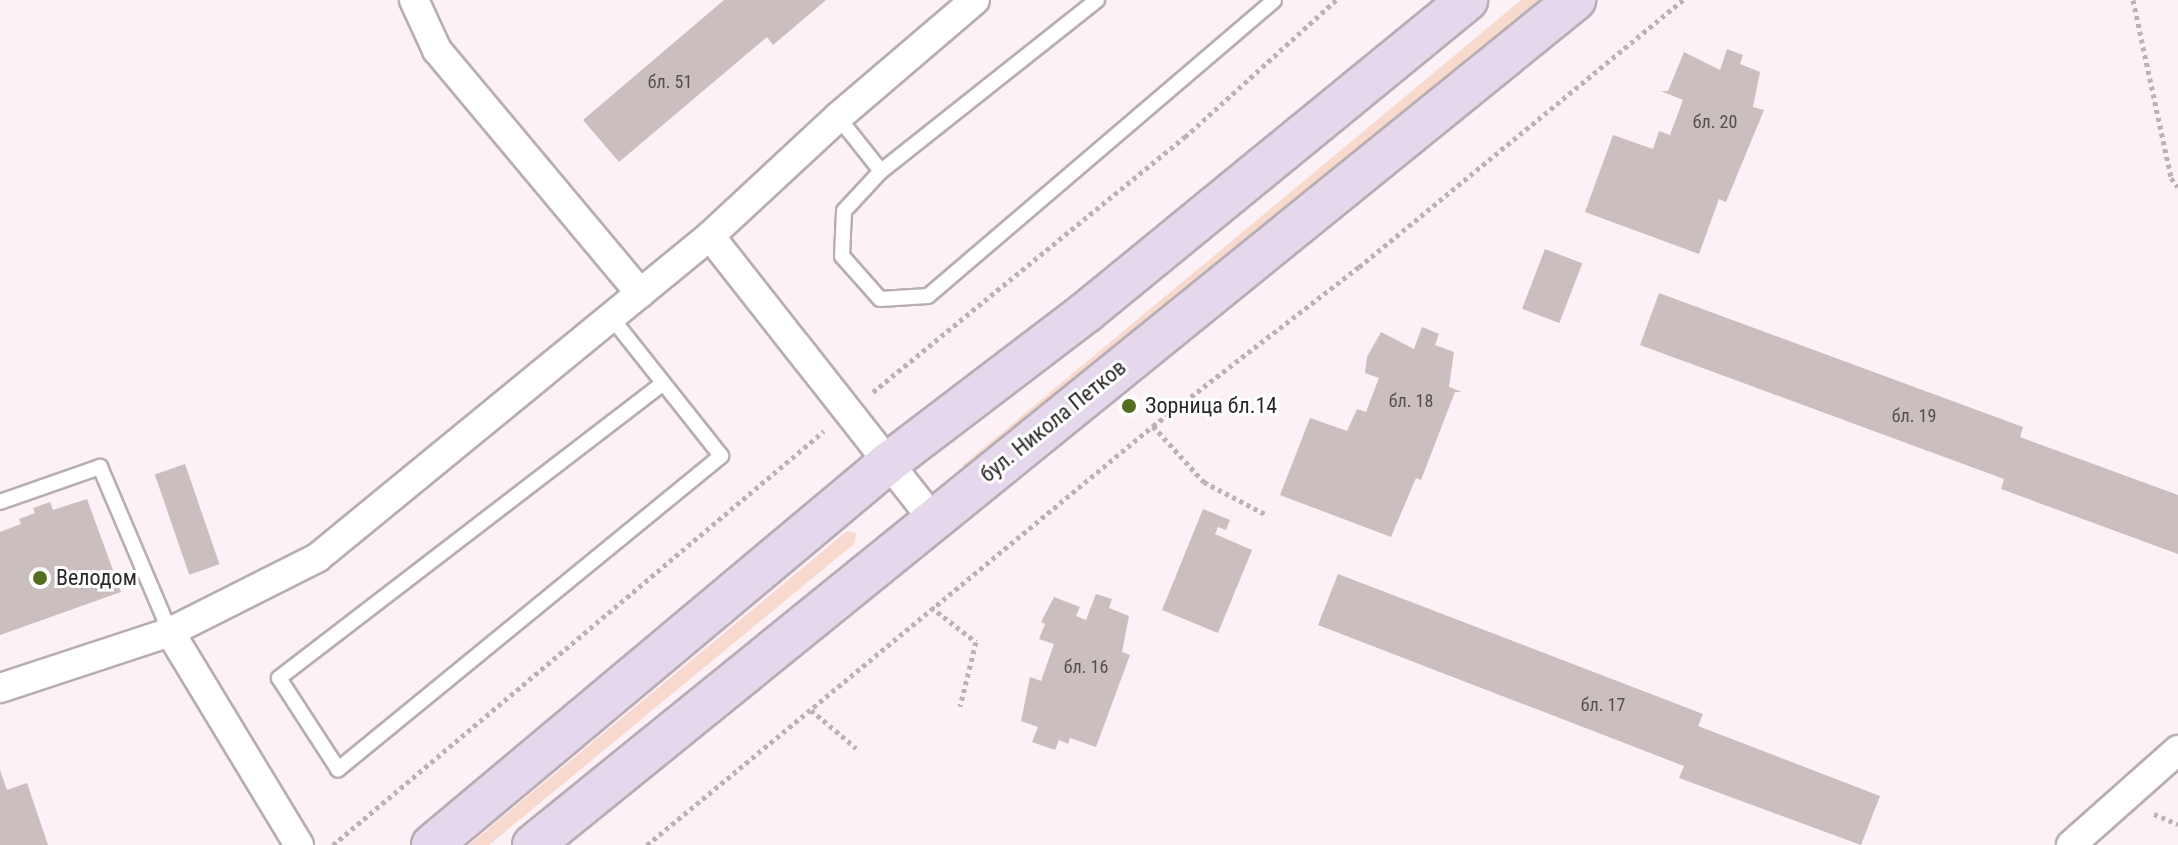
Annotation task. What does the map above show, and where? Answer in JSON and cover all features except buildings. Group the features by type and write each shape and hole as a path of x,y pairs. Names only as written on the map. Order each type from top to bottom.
{"main road":[{"path":"432,845 888,463 1085,313 1467,0"},
{"name":"бул. Никола Петков","path":"533,845 932,518 1575,0"}],"street":[{"path":"414,0 437,50 640,293"},
{"path":"0,688 170,632 317,558 710,236 838,117 975,0"},
{"path":"710,236 932,518"},
{"path":"170,632 299,845"},
{"path":"2071,845 2178,750"}],"lane":[{"path":"1097,0 881,171 844,211 842,256 880,299 928,296 1274,0"},
{"path":"838,117 881,171"},
{"path":"611,317 661,385 721,456 338,769 279,678 661,385"},
{"path":"0,502 100,467 170,632"}],"path":[{"path":"647,845 931,607 1153,426 1359,267 1683,0"},
{"path":"2133,0 2171,178 2178,187"},
{"path":"1153,426 1204,482 1265,514"},
{"path":"931,607 976,642 960,706"},
{"path":"811,710 856,748"}],"shaded area":[{"path":"1521,0 1556,0 963,475 963,465"},
{"path":"847,531 856,533 855,543 489,845 469,845"}],"place":[{"name":"Зорница бл.14","path":"1129,406"},
{"name":"Велодом","path":"40,578"}]}
